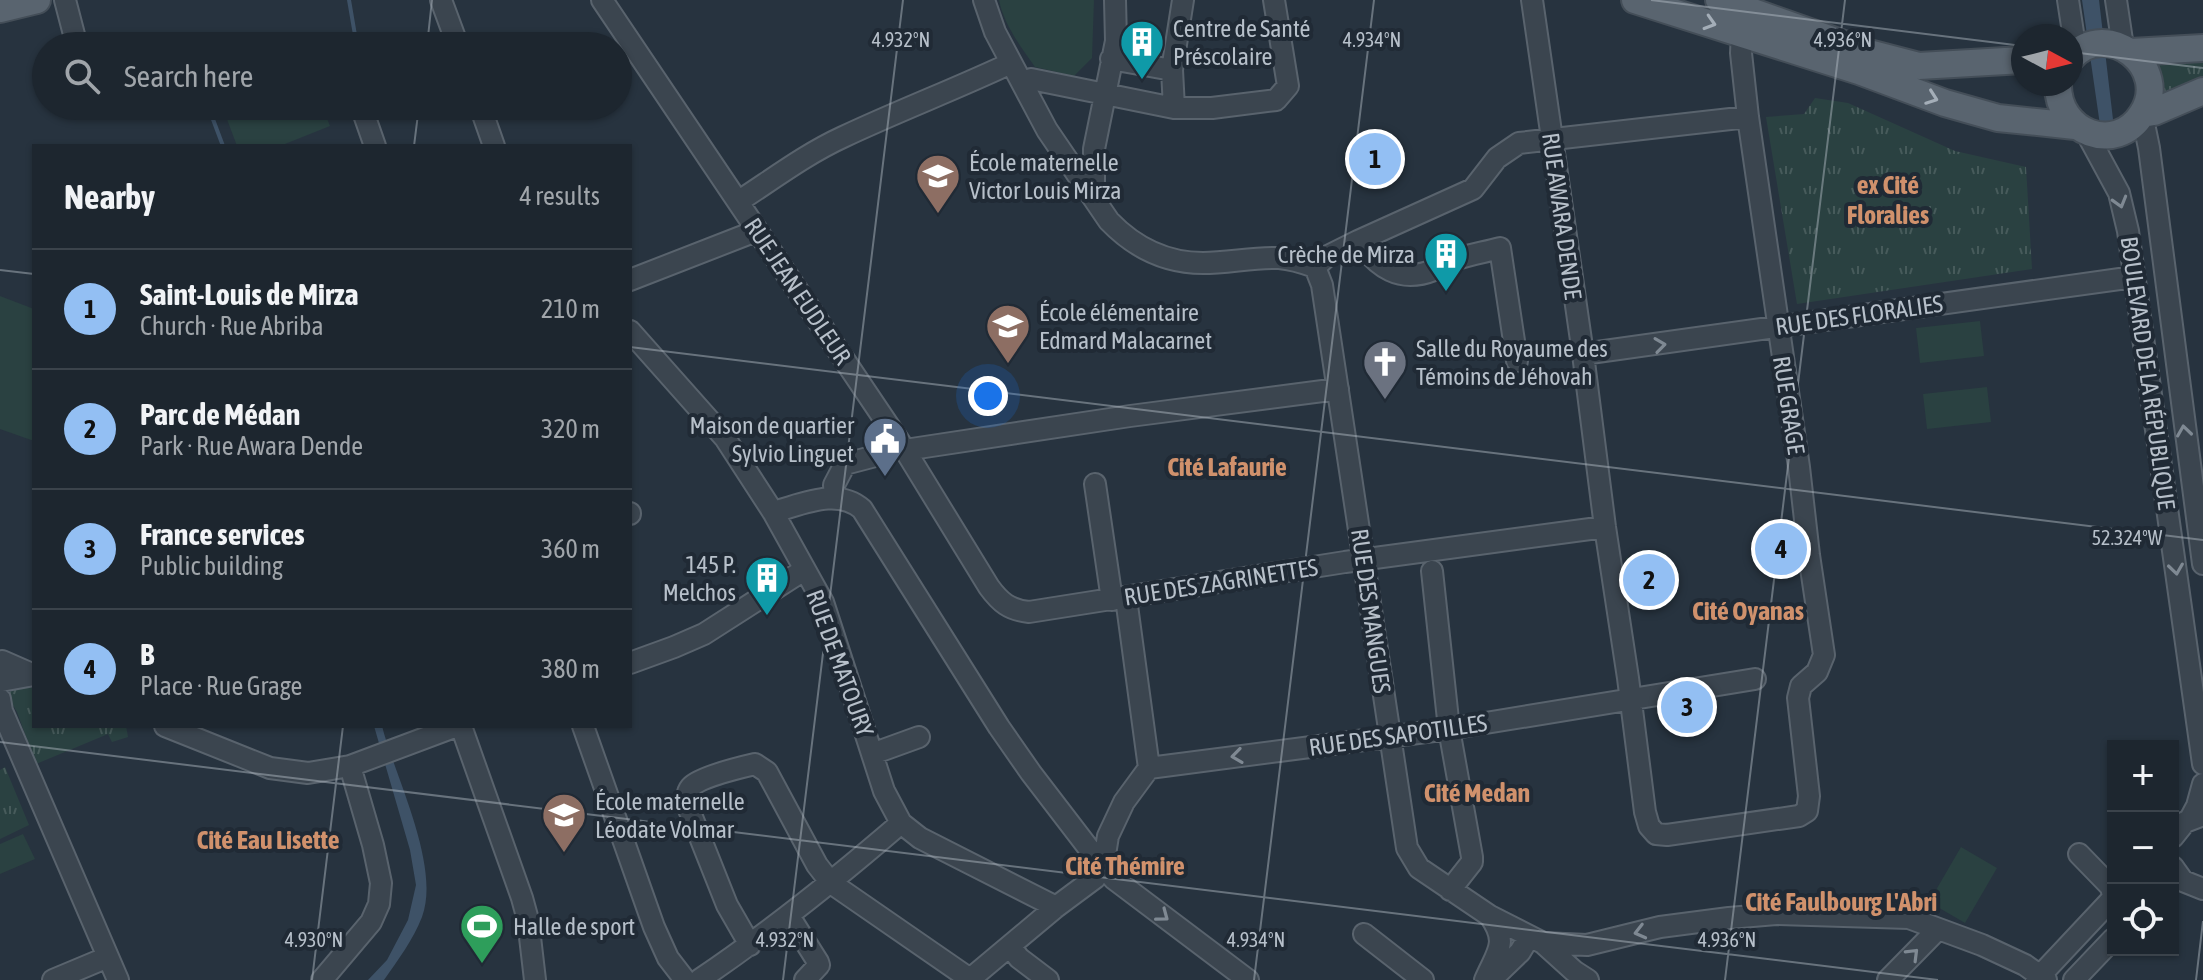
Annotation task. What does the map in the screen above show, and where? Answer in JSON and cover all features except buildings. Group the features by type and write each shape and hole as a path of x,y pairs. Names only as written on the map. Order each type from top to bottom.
{"main road":[{"path":"0,9 37,0"},
{"path":"1635,0 1745,14 1919,66 2011,61"},
{"path":"1719,0 1859,71 1945,103 1998,118 2094,131 2133,124 2148,101 2148,80 2142,64 2122,48"},
{"path":"2083,49 2098,43 2122,48 2203,48"},
{"path":"2142,114 2203,91"},
{"path":"2059,96 2064,113 2094,131"}],"street":[{"path":"65,0 73,32"},
{"path":"441,0 453,32"},
{"name":"RUE JEAN EUDLEUR","path":"602,0 624,32"},
{"path":"984,0 995,32 1047,130 1109,221 1138,246 1155,255 1179,261 1203,263 1280,258 1315,267 1326,257 1358,241 1473,189 1497,158 1519,143 1748,117"},
{"path":"1094,199 1094,149 1116,41 1115,0"},
{"path":"1174,108 1172,70 1183,0"},
{"path":"1023,82 1031,79 1174,108 1212,108 1276,100 1288,86 1274,0"},
{"name":"RUE AWARA DENDE","path":"1532,0 1649,826 1656,834 1799,816 1807,811 1809,796 1798,698 1801,686"},
{"path":"2068,0 2072,24"},
{"path":"2116,0 2122,48"},
{"name":"RUE GRAGE","path":"1745,14 1741,53 1748,117 1824,655 1817,672 1801,686"},
{"name":"RUE JEAN EUDLEUR","path":"632,44 905,450 989,587"},
{"path":"1111,59 1172,70"},
{"path":"739,201 801,159 842,137 942,96 1011,63"},
{"name":"BOULEVARD DE LA RÉPUBLIQUE","path":"2142,114 2203,564"},
{"path":"366,120 374,144"},
{"path":"485,120 493,144"},
{"name":"BOULEVARD DE LA RÉPUBLIQUE","path":"2094,131 2119,193 2128,231 2203,764"},
{"path":"632,279 756,231"},
{"path":"1358,241 1372,259 1391,273 1414,276 1435,270 1454,259 1500,248 1517,361"},
{"name":"RUE DES MANGUES","path":"1315,267 1322,285 1407,848 1419,868 1490,916 1536,940"},
{"name":"RUE DES FLORALIES","path":"1583,354 2134,277"},
{"name":"RUE DE MATOURY","path":"632,333 725,438 773,512 823,602 884,791 901,823 920,838 1056,907"},
{"path":"905,450 1338,389"},
{"path":"835,498 834,485 845,464 883,454"},
{"path":"750,945 727,905 688,807 688,795 693,786 752,765 767,772 817,865 831,883 970,980 1095,878 1103,867 1108,836 1124,802 1149,768 1095,484"},
{"path":"773,512 824,499 853,502 867,516 999,727 1103,867 1114,879 1248,980"},
{"name":"RUE DES ZAGRINETTES","path":"989,587 1001,602 1023,611 1119,599 1364,559 1605,527"},
{"path":"632,662 704,634 804,570"},
{"path":"1432,571 1449,729 1472,857 1472,862 1450,890"},
{"path":"32,676 1,686 118,980"},
{"name":"RUE DES SAPOTILLES","path":"1149,768 1449,729 1755,679"},
{"path":"170,728 270,768 308,773 358,763 453,728"},
{"path":"202,728 229,752"},
{"path":"460,728 522,898 528,920 535,980"},
{"path":"584,728 654,927 668,958 685,980"},
{"path":"872,754 919,737"},
{"path":"322,980 371,922 381,894 380,872 358,763"},
{"path":"2179,828 2196,817 2203,784"},
{"path":"699,980 789,916 901,823"},
{"path":"2079,854 2108,884"},
{"path":"1581,976 1570,961 1575,951 1587,945 1660,927 1776,914 1909,918 2011,958 2041,978 2107,904"},
{"path":"789,916 819,965 805,980"},
{"path":"1485,980 1502,938 1500,929 1490,916"},
{"path":"1888,980 1938,929"},
{"path":"1364,934 1423,980"},
{"path":"1491,980 1536,940 1587,945"},
{"path":"1536,940 1581,976"},
{"path":"2074,980 2107,945"},
{"path":"1010,946 1019,958 1048,980"},
{"path":"53,980 108,957"}],"green space":[{"path":"999,0 1094,0 1092,58 1074,76 1035,67 1009,27"},
{"path":"2203,53 2203,83 2158,100 2150,57"},
{"path":"1815,98 1848,103 1955,151 2026,167 2032,269 1797,304 1766,117 1804,114"},
{"path":"227,120 328,120 330,126 285,144 236,144"},
{"path":"0,296 32,308 32,440 0,429"},
{"path":"1980,321 1984,356 1920,363 1916,328"},
{"path":"1987,387 1991,422 1927,429 1923,394"},
{"path":"1665,553 1672,601 1633,607 1626,558"},
{"path":"12,688 32,688 32,728 126,728 128,737 112,742 108,734 36,764 17,712 8,697"},
{"path":"5,767 29,825 0,839 0,770"},
{"path":"23,834 35,859 0,874 0,844"},
{"path":"1961,847 1997,868 1965,923 1929,902"}],"water":[{"path":"2082,0 2099,0 2116,145 2103,146"},
{"path":"375,728 383,728 414,822 426,873 426,896 422,917 410,942 384,980 368,980 387,960 408,920 416,885 410,850"}],"waterway":[{"path":"349,0 354,32"},
{"path":"213,120 222,144"}],"place":[{"name":"Centre de Santé Préscolaire","path":"1142,81"},
{"name":"Saint-Louis de Mirza","path":"1375,159"},
{"name":"École maternelle Victor Louis Mirza","path":"938,215"},
{"name":"Crèche de Mirza","path":"1446,293"},
{"name":"École élémentaire Edmard Malacarnet","path":"1008,365"},
{"name":"Salle du Royaume des Témoins de Jéhovah","path":"1385,401"},
{"name":"Maison de quartier Sylvio Linguet","path":"885,478"},
{"name":"B","path":"1781,549"},
{"name":"Parc de Médan","path":"1649,580"},
{"name":"145 P. Melchos","path":"767,617"},
{"name":"France services","path":"1687,707"},
{"name":"École maternelle Léodate Volmar","path":"564,854"},
{"name":"Halle de sport","path":"482,965"}],"district":[{"name":"ex Cité Floralies","path":"1888,200"},
{"name":"Cité Lafaurie","path":"1227,467"},
{"name":"Cité Oyanas","path":"1748,611"},
{"name":"Cité Medan","path":"1477,793"},
{"name":"Cité Eau Lisette","path":"268,840"},
{"name":"Cité Thémire","path":"1125,866"},
{"name":"Cité Faulbourg L'Abri","path":"1841,902"}]}
